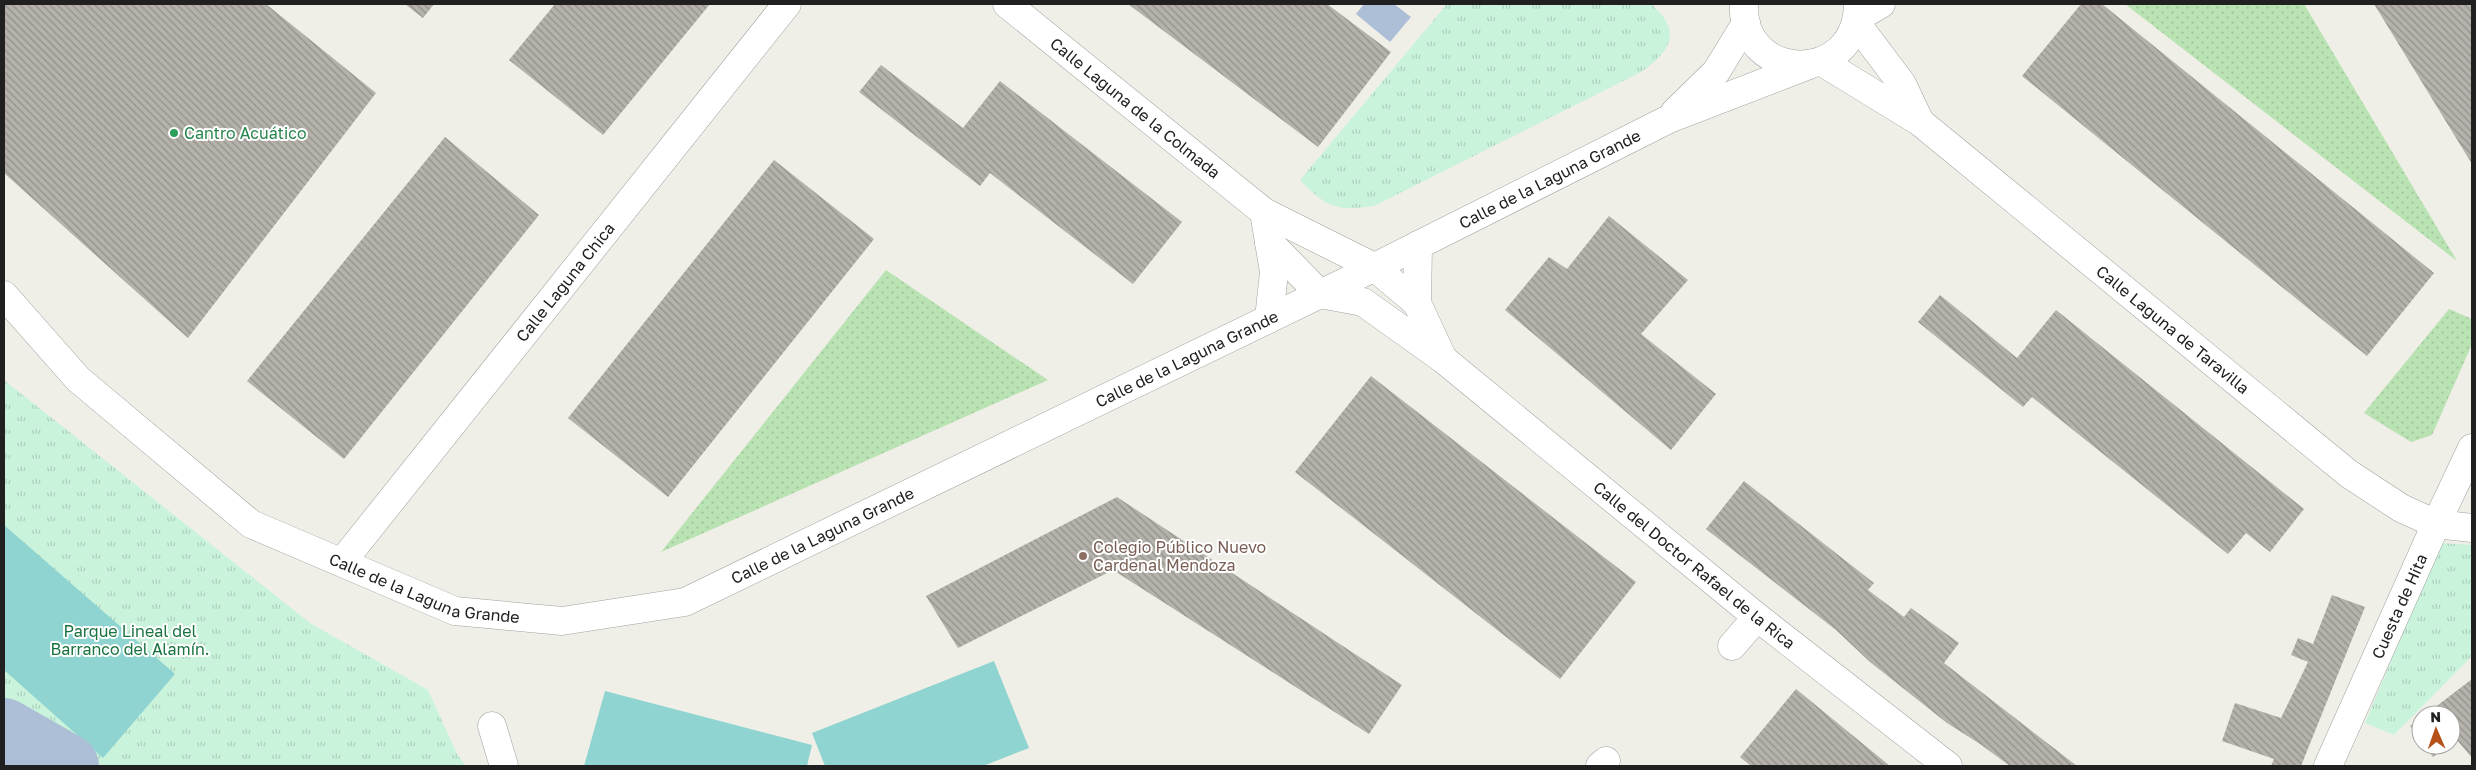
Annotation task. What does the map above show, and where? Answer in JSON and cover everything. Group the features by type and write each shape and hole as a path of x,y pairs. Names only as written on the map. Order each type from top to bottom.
{"street":[{"name":"Calle Laguna Chica","path":"342,562 787,4"},
{"name":"Calle Laguna de la Colmada","path":"1007,4 1264,212 1367,270 1417,303"},
{"path":"1857,15 1881,4"},
{"name":"Calle de la Laguna Grande","path":"1669,119 1716,72 1741,11"},
{"path":"1741,11 1752,39 1763,51 1785,63 1816,63"},
{"name":"Calle de la Laguna Grande","path":"4,295 78,379 251,524 455,611 562,622 685,602 1320,294 1669,119 1816,63 1837,52 1849,40 1857,15"},
{"name":"Calle Laguna de Taravilla","path":"1857,15 1902,84 1920,122"},
{"name":"Calle Laguna de Taravilla","path":"1816,63 1920,122 2349,474 2401,508 2436,524 2472,528"},
{"path":"1264,212 1274,272 1269,319"},
{"path":"1269,242 1320,294 1363,302 1367,270"},
{"path":"1418,245 1417,303 1443,359"},
{"name":"Calle del Doctor Rafael de la Rica","path":"1363,302 1443,359 1757,617 1948,766"},
{"name":"Cuesta de Hita","path":"2328,766 2472,448"},
{"path":"1732,646 1757,617"},
{"path":"492,726 504,766"}],"green space":[{"path":"1447,4 1651,4 1667,23 1670,32 1669,40 1660,56 1641,72 1374,206 1350,208 1325,202 1300,180"},
{"path":"2125,4 2304,4 2457,261"},
{"path":"886,270 1048,380 661,552"},
{"path":"2449,309 2472,319 2472,344 2432,435 2411,442 2364,413"},
{"name":"Parque Lineal del Barranco del Alamín.","path":"4,380 310,623 428,690 457,754 466,766 4,766"},
{"path":"4,525 175,674 103,758 4,670"},
{"path":"2440,543 2472,545 2472,656 2424,705 2411,705 2411,718 2394,735 2365,723"},
{"path":"994,661 1029,748 983,766 825,766 812,733"},
{"path":"605,691 812,745 807,766 584,766"}],"shaded area":[{"path":"1364,4 1394,4 1411,17 1390,42 1356,14"}],"building":[{"name":"Cantro Acuático","path":"4,4 266,4 376,93 188,338 4,173"},
{"path":"405,4 434,4 423,18"},
{"path":"555,4 710,4 603,135 509,60"},
{"path":"1128,4 1327,4 1391,52 1318,147"},
{"path":"2081,4 2102,4 2434,273 2367,356 2022,76"},
{"path":"2374,4 2472,4 2472,164"},
{"path":"881,65 963,128 1000,81 1182,222 1133,284 990,173 980,186 859,92"},
{"path":"445,137 539,215 344,459 247,381"},
{"path":"774,160 874,239 668,497 568,418"},
{"path":"1609,216 1688,280 1641,334 1716,394 1671,450 1505,310 1549,257 1567,269"},
{"path":"1940,295 2017,358 2056,310 2304,509 2270,552 2246,533 2228,554 2032,397 2023,407 1918,322"},
{"path":"1371,376 1636,582 1560,679 1295,472"},
{"path":"1744,481 1874,583 1868,590 1904,617 1911,608 1959,643 1944,663 2077,766 2010,766 1947,723 1870,662 1836,630 1706,529"},
{"name":"Colegio Público Nuevo Cardenal Mendoza","path":"1117,497 1402,685 1369,734 1113,570 958,648 926,596"},
{"path":"2332,595 2365,607 2301,766 2271,766 2274,759 2222,741 2235,703 2281,718 2308,662 2291,655 2298,638 2313,644"},
{"path":"2472,679 2472,758 2461,745 2461,705 2438,705"},
{"path":"1796,689 1890,766 1751,766 1740,757"}],"waterway":[{"path":"4,730 67,766"}],"place":[{"name":"Cantro Acuático","path":"174,133"},
{"name":"Colegio Público Nuevo Cardenal Mendoza","path":"1083,556"}]}
